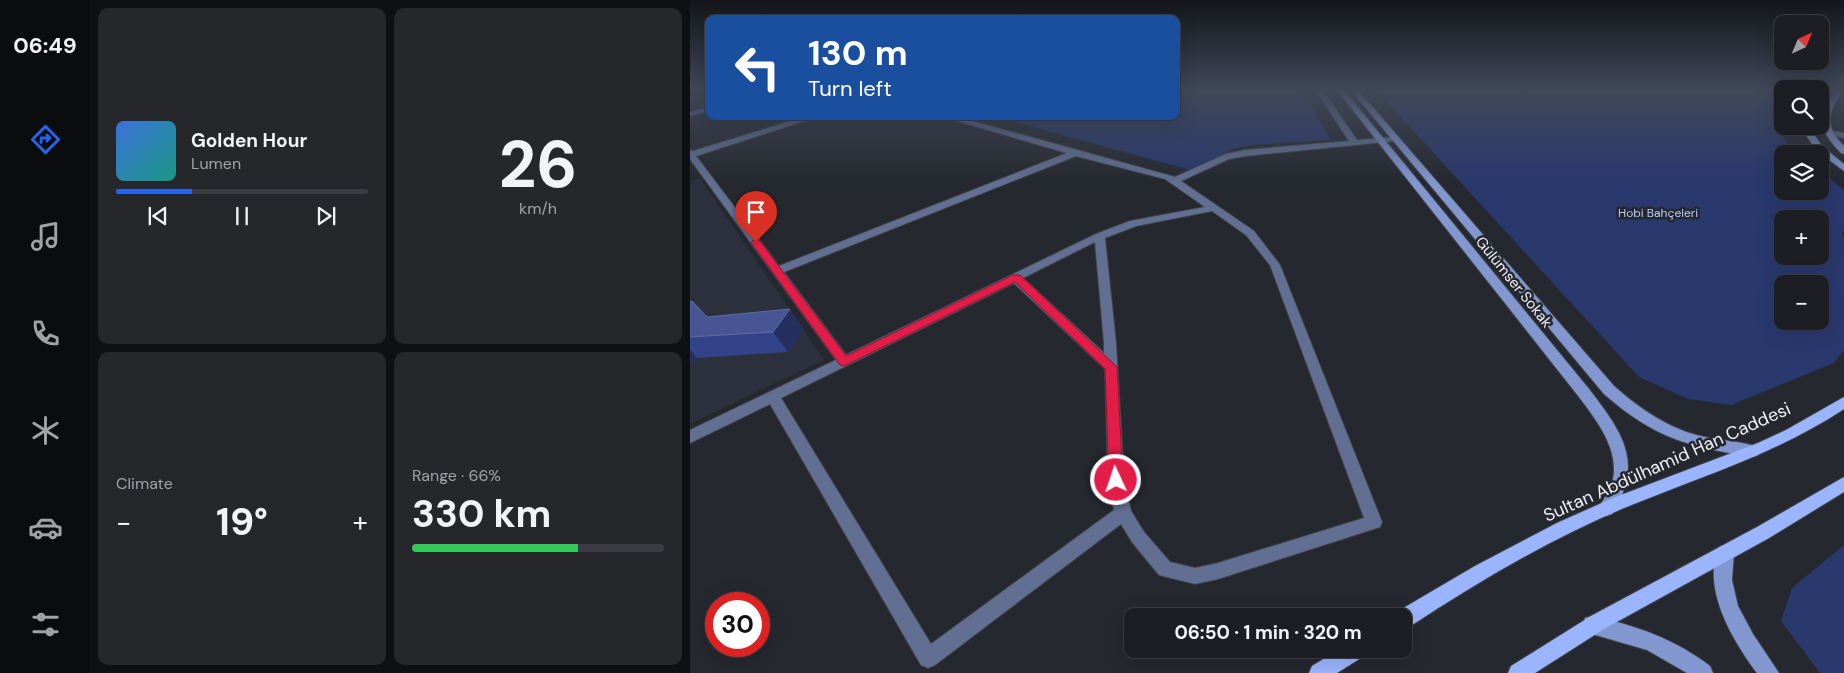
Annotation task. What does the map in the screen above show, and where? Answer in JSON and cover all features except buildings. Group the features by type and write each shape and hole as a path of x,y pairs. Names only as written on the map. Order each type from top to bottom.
{"main road":[{"name":"Sultan Abdülhamid Han Caddesi","path":"1412,614 1529,546 1606,509 1783,438 1844,402"},
{"path":"1518,673 1592,625 1770,530 1844,484"},
{"path":"1319,673 1343,658"}],"street":[{"path":"801,120 690,154 844,362"},
{"path":"960,120 1168,177 1250,233 1275,265 1374,522 1218,571 1194,576 1165,569 1138,537 1123,513 1116,480 1111,367 1100,236"},
{"path":"1340,120 1354,142"},
{"name":"Gülümser Sokak","path":"1364,120 1562,367 1612,435 1619,451 1622,473 1618,490 1606,509"},
{"path":"1380,120 1584,358 1608,390 1647,420 1671,431 1698,442 1753,451"},
{"path":"1829,132 1844,136"},
{"path":"1829,132 1844,151"},
{"path":"1810,135 1819,148 1844,168"},
{"path":"1174,180 1226,158 1245,153 1395,139"},
{"path":"777,271 1075,153"},
{"path":"690,437 1100,236 1134,223 1214,208"},
{"path":"1016,278 1111,367"},
{"path":"773,397 928,658 1123,513"},
{"path":"1725,553 1723,579 1731,612 1750,649 1769,673"},
{"path":"1592,625 1630,632 1663,645 1703,673"}],"shaded area":[{"path":"700,178 824,360 690,424 690,182"}],"green space":[{"path":"1009,120 1319,120 1331,140 1252,145 1233,149 1194,171"},
{"name":"Hobi Bahçeleri","path":"1404,120 1774,120 1774,135 1783,135 1788,145 1774,145 1774,200 1829,200 1829,178 1844,190 1844,231 1842,234 1844,239 1844,350 1834,363 1731,405 1688,399 1639,377"},
{"path":"1844,545 1844,673 1820,673 1781,621 1792,588"}],"route":[{"path":"756,242 844,362 1016,278 1111,367 1116,480"}]}
